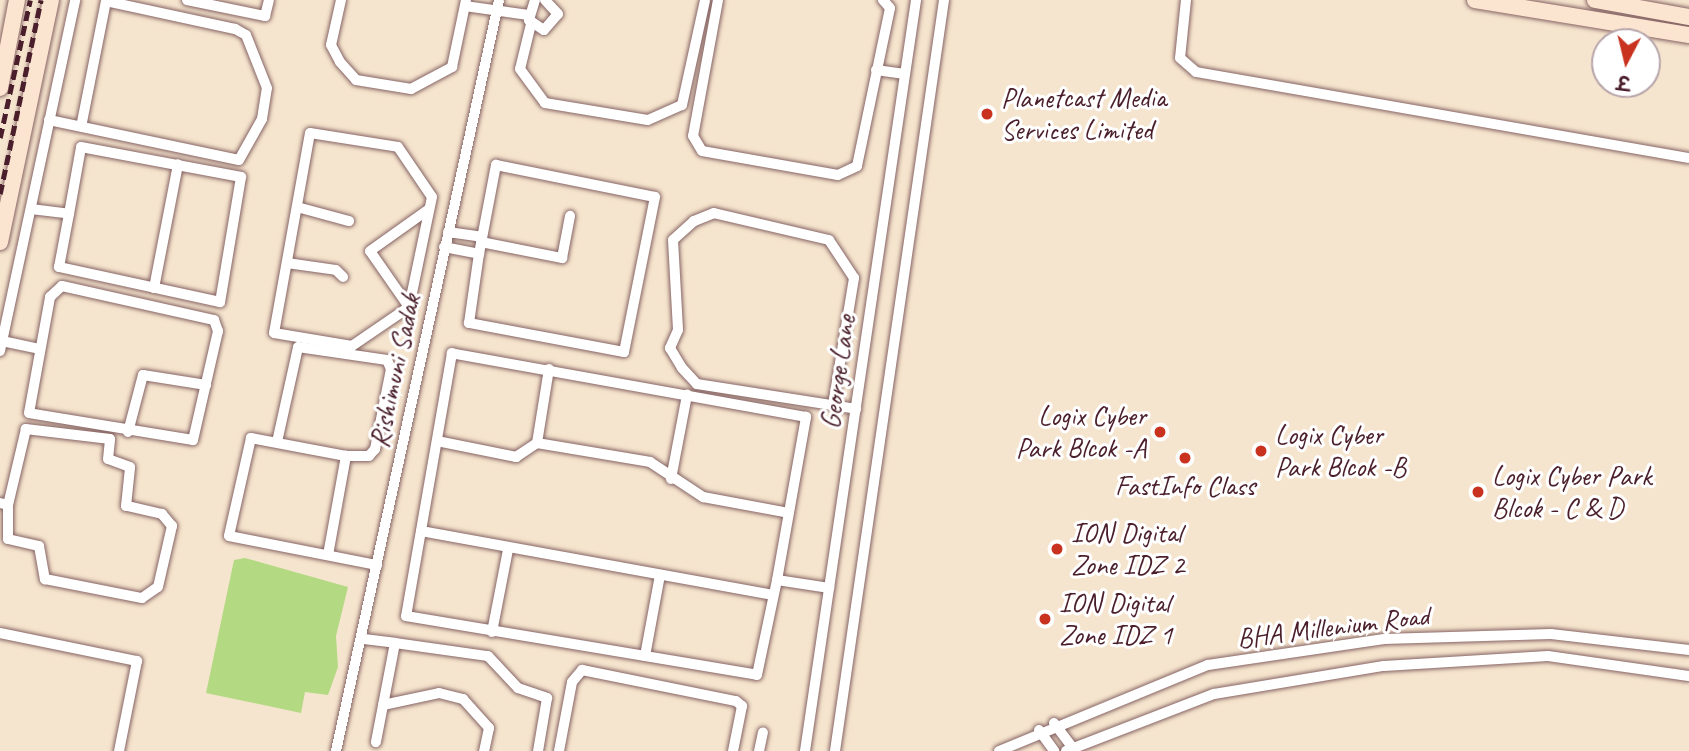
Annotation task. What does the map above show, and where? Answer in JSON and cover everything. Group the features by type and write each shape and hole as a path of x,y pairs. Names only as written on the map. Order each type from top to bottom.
{"main road":[{"path":"0,88 17,0"},
{"path":"0,242 51,0"},
{"path":"1475,0 1689,35"},
{"path":"1595,0 1689,17"}],"street":[{"path":"39,349 1,346 75,0"},
{"path":"187,0 265,16 269,0"},
{"path":"341,0 331,45 356,80 379,88 411,89 452,67 466,3 498,5 529,20 544,30 555,23 557,10 538,0 529,20 520,69 545,103 648,120 682,105 705,0"},
{"path":"718,0 693,136 702,151 838,175 857,166 890,8 883,0"},
{"name":"George Lane","path":"805,751 916,0"},
{"name":"George Lane","path":"835,751 944,0"},
{"path":"1186,0 1180,58 1196,72 1689,158"},
{"path":"49,120 81,127 239,160 262,119 267,88 246,35 235,29 106,1 81,127"},
{"name":"Rishimuni Sadak","path":"336,751 364,639 444,247 498,5"},
{"path":"876,69 905,74"},
{"path":"310,133 398,148 432,197 409,307 352,346 274,333 297,207 310,133"},
{"path":"80,147 241,177 220,302 59,267 69,214 80,147"},
{"path":"154,288 178,164"},
{"path":"496,165 655,197 624,352 469,323 479,254 496,165"},
{"path":"297,207 349,221"},
{"path":"31,209 69,214"},
{"path":"409,307 370,251 429,209"},
{"path":"832,405 854,278 829,240 714,213 694,221 673,240 678,330 670,348 682,368 697,384 856,409"},
{"path":"448,232 562,257 570,216"},
{"path":"444,247 479,254"},
{"path":"419,256 442,260"},
{"path":"287,263 336,270 343,277"},
{"path":"62,286 207,316 218,331 193,440 128,432 29,413 39,349 52,292 62,286"},
{"path":"277,442 298,347 387,360 375,449 369,456 346,456 251,438 229,536 377,565"},
{"path":"452,353 550,369 806,416 757,675 406,616 452,353"},
{"path":"537,443 550,369"},
{"path":"128,432 143,375 206,385"},
{"path":"671,479 687,395"},
{"path":"26,429 110,439 108,459 130,467 126,506 162,514 172,526 158,587 142,598 45,579 39,546 8,538 4,504 26,429"},
{"path":"436,441 516,457 537,443 650,462 671,479 703,497 789,513"},
{"path":"328,555 346,456"},
{"path":"421,531 508,550 773,595"},
{"path":"492,632 508,550"},
{"path":"645,656 660,575"},
{"path":"777,580 829,588"},
{"path":"0,632 137,661 119,751"},
{"name":"BHA Millenium Road","path":"999,751 1054,723 1209,665 1384,639 1551,634 1689,650"},
{"path":"364,639 488,656 517,688 547,698 538,751"},
{"path":"376,742 395,643"},
{"name":"BHA Millenium Road","path":"1071,750 1214,694 1384,666 1548,656 1689,676"},
{"path":"559,751 572,682 582,670 736,701 742,706 733,751"},
{"path":"383,705 439,693 463,699 489,728 484,751"},
{"path":"1054,723 1071,750"},
{"path":"1039,730 1054,751"},
{"path":"759,751 763,732"}],"green space":[{"path":"245,558 348,587 336,636 338,667 328,695 305,692 301,713 206,693 234,560"}],"railway":[{"path":"0,138 30,0"},
{"path":"0,194 41,0"}],"place":[{"name":"Planetcast Media Services Limited","path":"987,114"},
{"name":"Logix Cyber Park Blcok -A","path":"1160,432"},
{"name":"Logix Cyber Park Blcok -B","path":"1261,451"},
{"name":"FastInfo Class","path":"1185,458"},
{"name":"Logix Cyber Park Blcok - C & D","path":"1478,492"},
{"name":"ION Digital Zone IDZ 2","path":"1057,549"},
{"name":"ION Digital Zone IDZ 1","path":"1045,619"}]}
